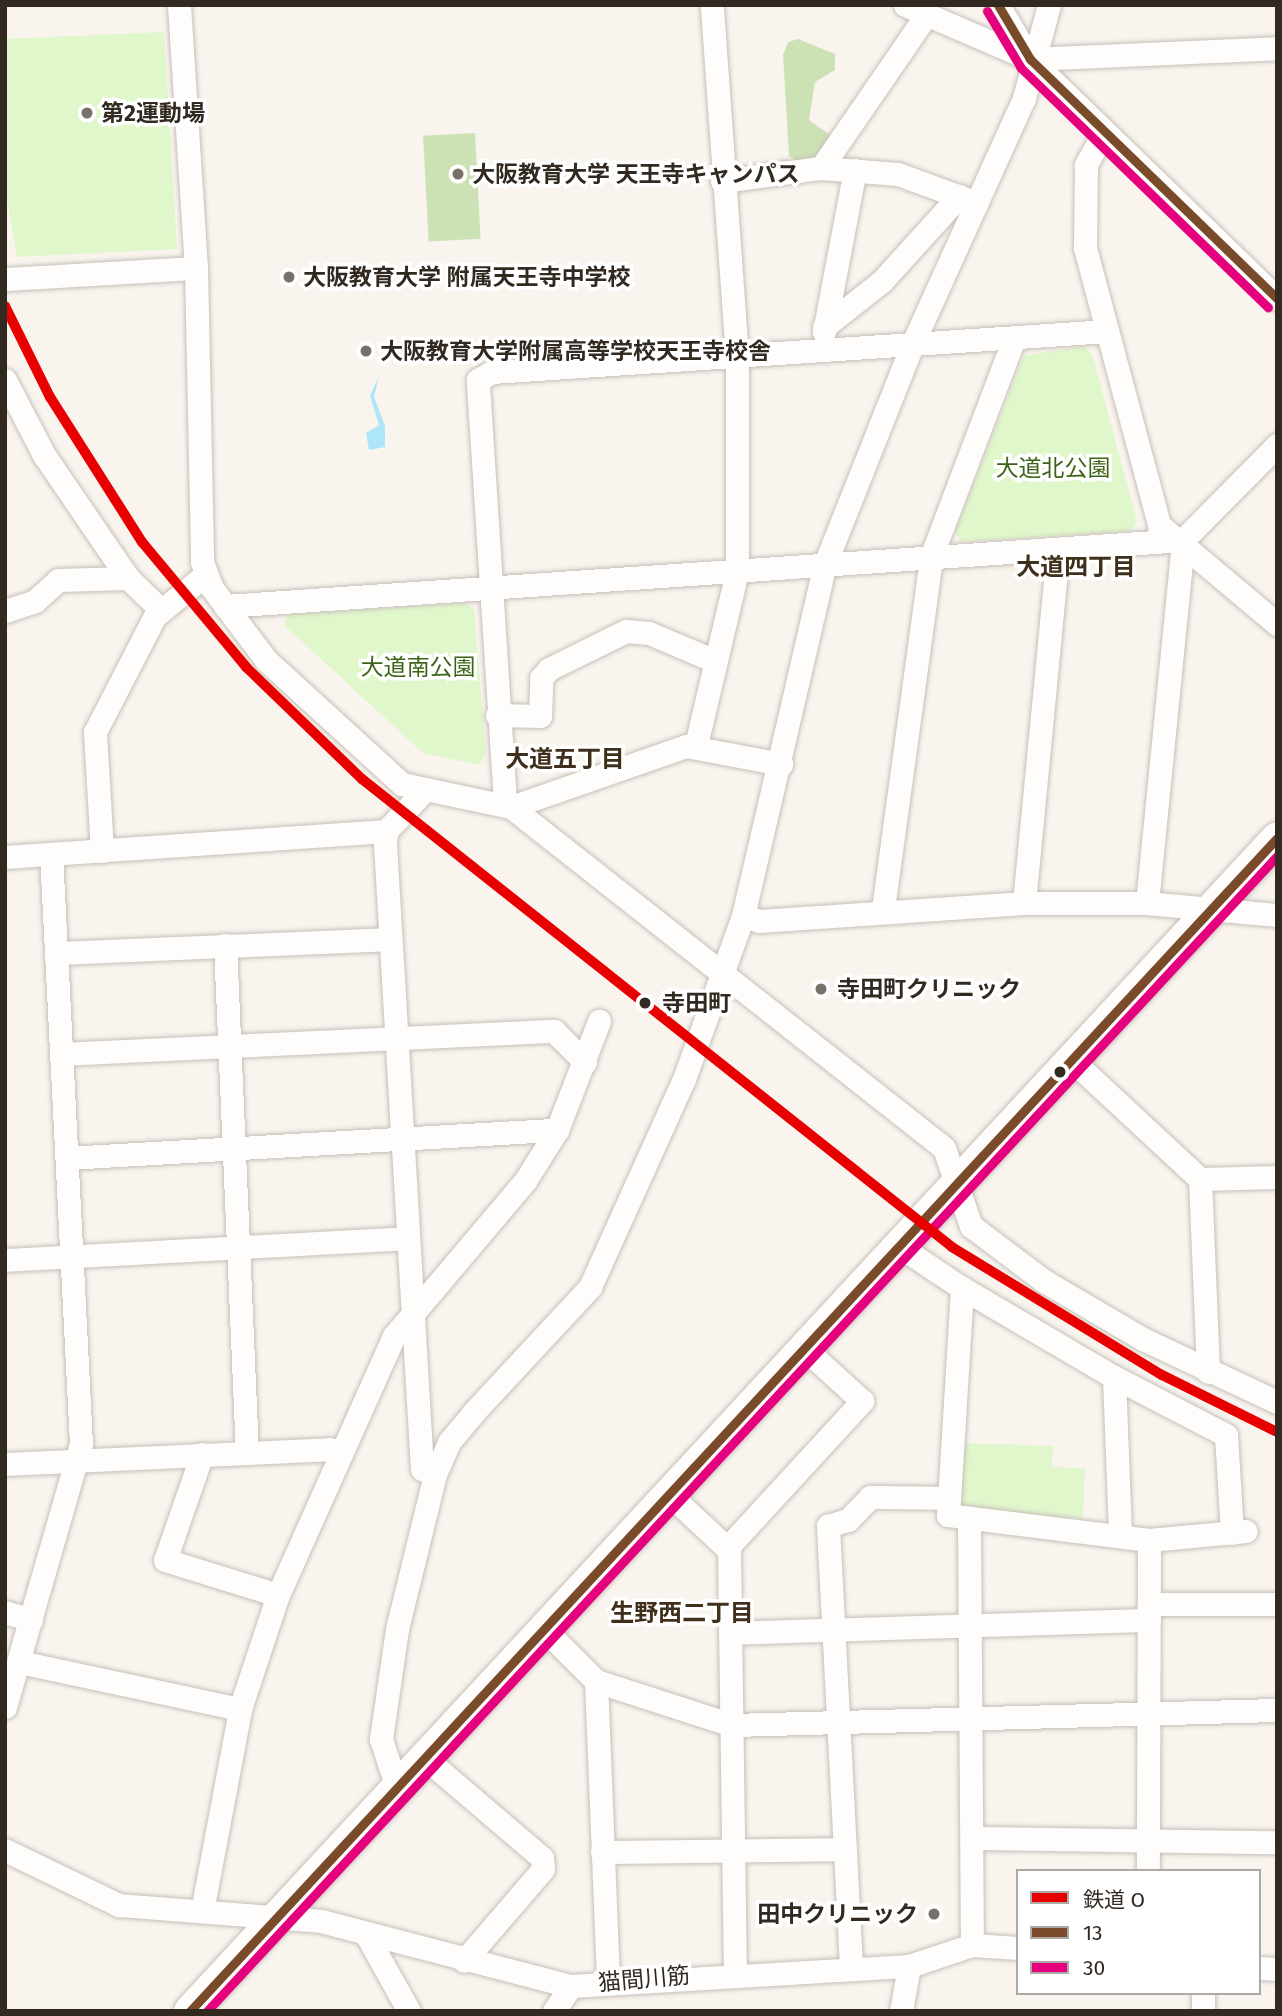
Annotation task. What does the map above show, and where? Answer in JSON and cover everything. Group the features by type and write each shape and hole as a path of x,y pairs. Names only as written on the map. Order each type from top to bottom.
{"highway":[{"path":"190,2011 957,1190 1277,838"}],"street":[{"path":"179,5 196,268 205,575 225,606 305,699 402,784 422,793 508,804 696,745 781,764"},
{"path":"696,745 737,571 737,357 722,181 712,5"},
{"path":"998,5 1030,59 1277,298"},
{"path":"397,1788 381,1739 397,1629 435,1474 449,1442 473,1413 590,1287 725,976 781,764 825,564 968,199 1024,98 1030,59 1049,5"},
{"path":"821,167 916,10 1030,59 1277,48"},
{"path":"1104,132 1087,165 1082,196 1085,248 1159,526 1183,540 1277,624"},
{"path":"722,181 821,167 898,174 968,199"},
{"path":"821,352 855,170"},
{"path":"824,327 882,281 968,199"},
{"path":"5,279 196,268"},
{"path":"1107,331 492,372 478,380 487,586 497,715 508,804 944,1148 971,1226 1044,1281 1208,1372 1277,1402"},
{"path":"883,909 931,557 1014,339"},
{"path":"5,380 44,455 128,578 160,609"},
{"path":"225,606 1183,540 1273,457"},
{"path":"1147,904 1183,540"},
{"path":"1024,904 1058,550"},
{"path":"102,851 95,732 160,609 205,575"},
{"path":"5,611 36,601 58,580 128,578"},
{"path":"497,715 540,716 541,678 550,669 626,631 649,633 715,661"},
{"path":"5,857 386,831 422,793"},
{"path":"386,831 393,1039 422,1469 435,1474"},
{"path":"5,1707 77,1461 72,1256 51,854"},
{"path":"743,916 759,920 883,909 1024,904 1147,904 1209,912 1277,915"},
{"path":"57,953 388,939"},
{"path":"225,945 247,1452"},
{"path":"202,1911 240,1709 278,1595 394,1336 412,1321 489,1230 557,1130 585,1062 598,1021"},
{"path":"61,1055 230,1043 554,1031 585,1062"},
{"path":"1074,1062 1200,1179 1277,1177"},
{"path":"67,1158 400,1136 557,1130"},
{"path":"1200,1179 1208,1372"},
{"path":"5,1260 407,1238"},
{"path":"902,1248 962,1288 1114,1377 1226,1435 1239,1532 1149,1540 1120,1534 969,1523 948,1516 962,1288"},
{"path":"734,1973 727,1548 862,1401 806,1350"},
{"path":"1114,1377 1120,1534"},
{"path":"5,1464 247,1452 341,1454"},
{"path":"202,1454 165,1560 278,1595"},
{"path":"670,1495 727,1548"},
{"path":"851,1966 836,1725 828,1526 848,1520 870,1497 949,1498"},
{"path":"969,1523 974,1838 972,1945"},
{"path":"1148,1869 1149,1540"},
{"path":"730,1633 972,1625 1277,1604"},
{"path":"5,1612 31,1620"},
{"path":"545,1630 596,1681 732,1725 836,1725 1150,1712 1277,1710"},
{"path":"19,1662 240,1709"},
{"path":"596,1681 608,1982"},
{"path":"425,1758 542,1858 542,1869 464,1961"},
{"path":"974,1838 1277,1842"},
{"path":"602,1852 844,1849"},
{"name":"猫間川筋","path":"5,1850 119,1905 276,1917 367,1936 571,1986 851,1966 909,1966 972,1945 1016,1948"},
{"path":"367,1936 409,2011"},
{"path":"901,2011 909,1966"},
{"path":"554,2011 571,1986"}],"green space":[{"name":"第2運動場","path":"164,32 177,249 17,257 5,188 5,39"},
{"path":"798,39 835,54 835,70 815,82 809,120 830,135 822,154 798,161 789,156 783,55 788,42"},
{"path":"475,133 481,239 429,242 423,136"},
{"name":"大道北公園","path":"1083,346 1092,354 1137,521 1130,531 962,542 955,532 1024,356"},
{"name":"大道南公園","path":"465,603 474,610 486,754 479,765 423,753 284,625 289,614"},
{"path":"961,1443 1053,1446 1052,1467 1085,1468 1083,1518 959,1514"}],"water":[{"path":"379,376 374,397 385,426 385,447 369,450 366,433 379,425 370,396"}],"rail line":[{"name":"O","path":"5,306 50,397 142,542 246,667 362,779 952,1247 1162,1375 1277,1432"}],"transit line":[{"name":"13","path":"998,5 1030,59 1277,298"},
{"name":"30","path":"987,11 1021,68 1268,307"},
{"name":"13","path":"190,2011 1277,838"},
{"name":"30","path":"207,2011 1277,856"}],"place":[{"name":"第2運動場","path":"87,113"},
{"name":"大阪教育大学 天王寺キャンパス","path":"458,174"},
{"name":"大阪教育大学 附属天王寺中学校","path":"289,277"},
{"name":"大阪教育大学附属高等学校天王寺校舎","path":"366,351"},
{"name":"寺田町クリニック","path":"821,989"},
{"name":"寺田町","path":"645,1003"},
{"name":"田中クリニック","path":"934,1914"}],"district":[{"name":"大道四丁目","path":"1076,568"},
{"name":"大道五丁目","path":"565,760"},
{"name":"生野西二丁目","path":"682,1614"}]}
